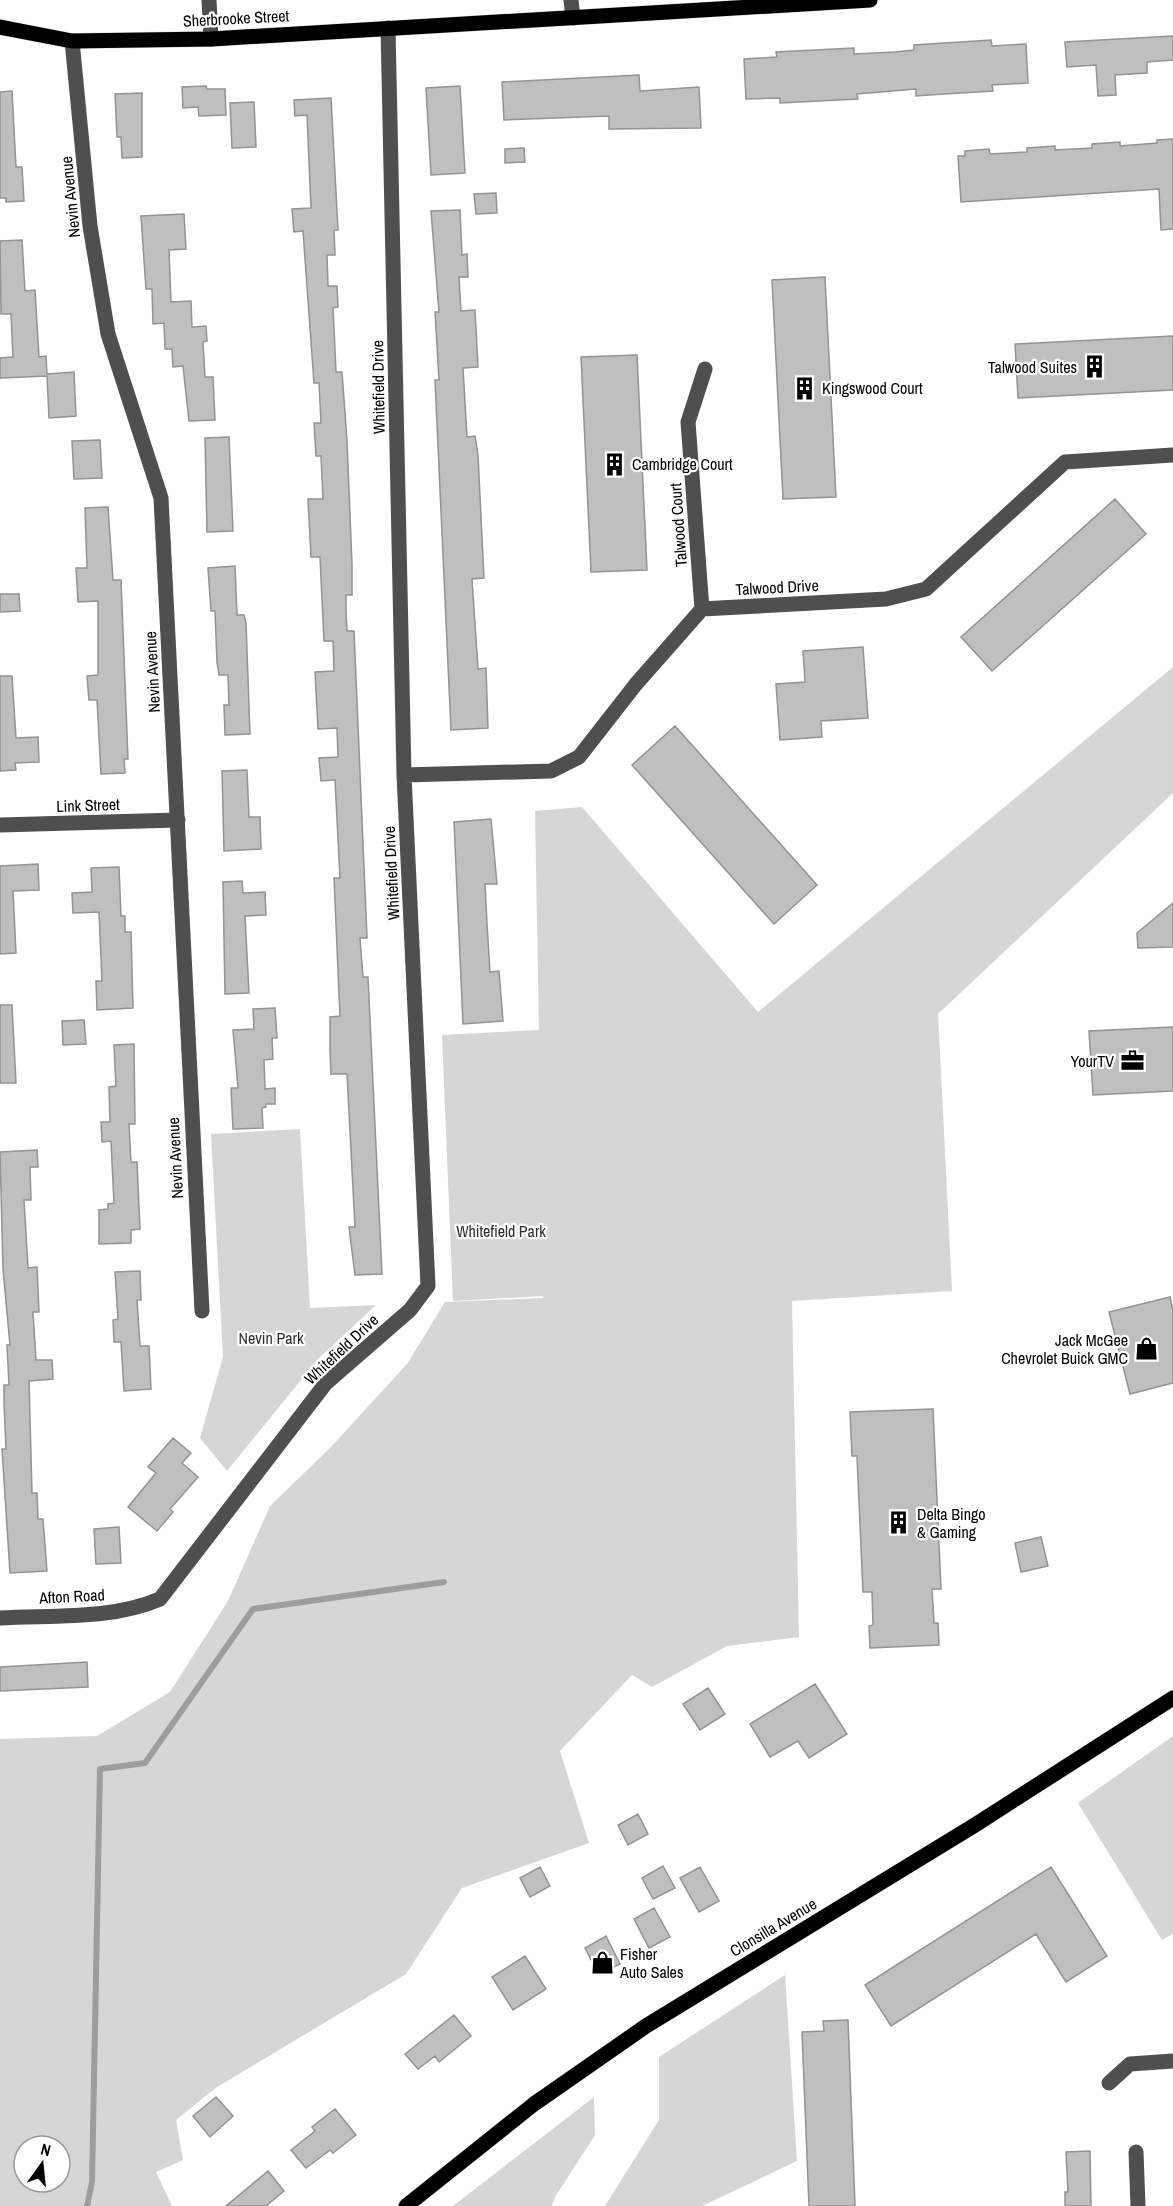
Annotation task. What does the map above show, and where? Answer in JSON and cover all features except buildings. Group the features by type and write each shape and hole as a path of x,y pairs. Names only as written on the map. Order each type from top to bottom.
{"main road":[{"name":"Sherbrooke Street","path":"0,27 72,41 211,39 870,0"},
{"name":"Clonsilla Avenue","path":"406,2206 534,2104 646,2026 975,1825 1173,1698"}],"street":[{"path":"209,0 211,39"},
{"path":"571,0 573,18"},
{"name":"Whitefield Drive","path":"145,1605 160,1599 326,1383 410,1310 428,1286 404,775 388,28"},
{"name":"Nevin Avenue","path":"72,41 90,226 108,334 161,498 202,1311"},
{"name":"Talwood Court","path":"702,609 688,422 705,369"},
{"name":"Talwood Drive","path":"702,609 886,599 926,589 1065,462 1173,455"},
{"path":"404,775 551,771 579,757 636,684 702,609"},
{"name":"Link Street","path":"0,825 178,820"},
{"name":"Afton Road","path":"0,1618 109,1612 145,1605"},
{"path":"1110,2083 1131,2064 1173,2061"},
{"path":"1136,2152 1138,2206"}],"green space":[{"name":"Whitefield Park","path":"1173,667 1173,793 938,1014 952,1291 792,1301 799,1637 727,1646 652,1687 632,1675 560,1751 589,1843 462,1888 406,1974 217,2087 176,2120 183,2160 156,2172 172,2206 0,2206 0,1739 97,1736 170,1692 228,1601 270,1506 330,1448 407,1364 445,1302 544,1298 543,1296 453,1301 442,1035 539,1030 535,811 582,807 758,1012"},
{"name":"Nevin Park","path":"300,1129 310,1308 376,1305 318,1359 227,1471 200,1438 223,1357 211,1134"},
{"path":"1173,1736 1173,1934 1162,1940 1078,1803"},
{"path":"785,1975 797,2161 702,2206 605,2206 659,2120 659,2057"},
{"path":"594,2097 595,2135 555,2197 552,2206 453,2206"}],"waterway":[{"path":"87,2206 92,2182 100,1769 145,1763 253,1609 444,1582"}],"place":[{"name":"Talwood Suites","path":"1095,367"},
{"name":"Kingswood Court","path":"804,388"},
{"name":"Cambridge Court","path":"614,464"},
{"name":"YourTV","path":"1132,1061"},
{"name":"Jack McGee Chevrolet Buick GMC","path":"1146,1349"},
{"name":"Delta Bingo & Gaming","path":"899,1523"},
{"name":"Fisher Auto Sales","path":"602,1963"}]}
